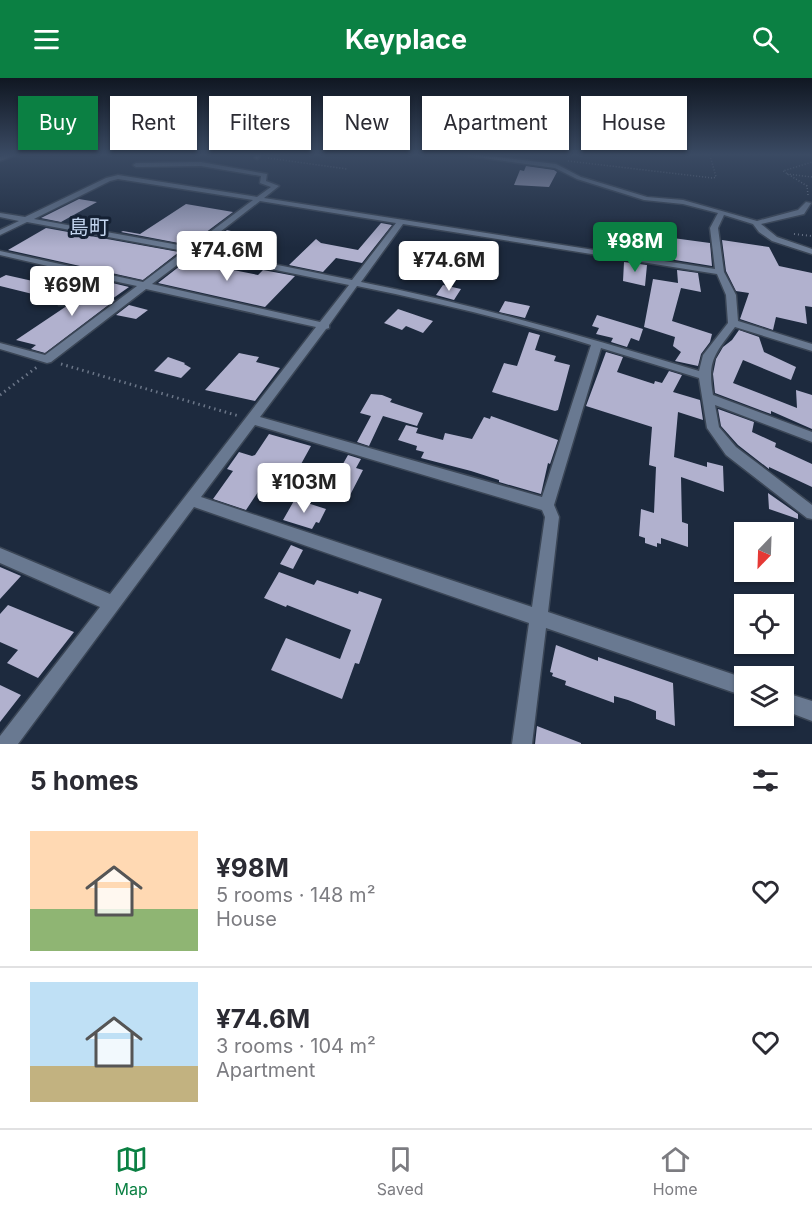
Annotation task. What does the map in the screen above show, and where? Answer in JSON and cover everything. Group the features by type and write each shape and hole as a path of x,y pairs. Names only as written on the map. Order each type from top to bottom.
{"street":[{"path":"0,233 94,186"},
{"path":"175,186 720,272"},
{"path":"0,346 48,360 276,186"},
{"path":"605,186 646,199 683,202 757,223 801,212 808,203"},
{"path":"722,212 714,228 720,272 731,295 734,323 708,355 704,376 713,428 731,451 812,513"},
{"path":"0,215 357,282 554,330 704,376"},
{"path":"6,744 111,603 325,326 402,221"},
{"path":"757,223 761,231 771,237 812,252"},
{"path":"0,253 325,326"},
{"path":"62,303 102,276"},
{"path":"734,323 812,348"},
{"path":"522,744 552,517 547,505 597,343"},
{"path":"707,397 812,437"},
{"path":"253,420 547,505"},
{"path":"191,500 734,684"},
{"path":"0,555 111,603"},
{"path":"794,704 812,711"}],"path":[{"path":"807,186 808,203"},
{"path":"0,395 48,360 253,420"}],"building":[{"path":"79,199 97,202 61,222 41,218"},
{"path":"186,204 233,212 189,245 121,232 140,234"},
{"path":"381,223 392,225 362,263 336,258 323,272 289,265 316,239 321,243 358,250"},
{"path":"46,228 179,252 143,280 8,250"},
{"path":"227,230 256,236 234,254 203,248"},
{"path":"643,234 710,243 712,266 675,260 675,255 643,249"},
{"path":"722,240 769,247 779,266 812,273 812,307 805,306 807,324 776,317 773,330 740,319 749,293 736,291 726,271"},
{"path":"194,255 225,262 218,267 258,275 263,270 295,276 265,307 158,283"},
{"path":"624,262 647,265 645,286 623,281"},
{"path":"677,270 698,273 701,292 681,288 672,321 712,334 710,342 701,354 698,366 675,361 681,352 673,346 675,337 644,327 653,279 678,283"},
{"path":"65,272 89,278 57,300 0,286 0,278 6,275 46,284"},
{"path":"104,281 129,287 45,353 31,349 36,345 16,340"},
{"path":"443,285 461,289 454,300 436,295"},
{"path":"505,301 530,306 525,318 499,312"},
{"path":"129,305 148,310 136,319 116,315"},
{"path":"398,309 433,321 423,333 406,326 402,330 384,323"},
{"path":"597,315 643,329 639,341 631,338 627,347 611,342 613,338 596,334 599,328 592,326"},
{"path":"739,330 759,337 764,352 796,367 791,380 743,360 733,383 797,408 796,390 812,395 812,429 771,411 771,414 715,393 713,374 716,359 723,347"},
{"path":"529,332 540,335 535,350 556,356 554,361 570,365 558,410 492,392 504,363 517,366"},
{"path":"606,352 623,357 617,372 654,384 655,381 662,383 669,371 682,375 673,392 700,400 703,420 678,412 674,457 707,467 707,462 723,466 724,492 681,477 682,522 688,524 688,547 661,538 661,544 657,543 657,547 645,543 645,538 639,536 641,509 654,513 656,467 649,465 652,427 586,406"},
{"path":"239,353 259,357 256,362 280,368 255,401 205,390"},
{"path":"168,357 185,363 191,368 181,378 154,371"},
{"path":"371,394 382,395 392,399 390,402 423,413 417,426 383,416 369,446 357,442 371,416 360,413"},
{"path":"718,409 754,422 752,432 776,443 775,447 812,464 812,487 769,467 769,469 738,445 721,426"},
{"path":"491,416 558,440 550,464 548,463 541,494 471,471 421,458 424,452 416,450 417,446 398,440 406,425 418,428 416,433 443,440 445,433 472,439 484,417 490,419"},
{"path":"269,434 311,446 295,475 272,471 246,510 213,499 233,471 227,469 239,452 255,455"},
{"path":"348,455 361,459 356,468 363,470 348,499 327,492"},
{"path":"768,493 798,514 798,519 769,509"},
{"path":"295,499 326,509 319,523 316,522 312,529 283,520"},
{"path":"291,545 303,550 293,569 280,564"},
{"path":"0,567 21,576 0,599"},
{"path":"279,572 314,585 317,580 358,594 359,591 382,599 359,664 355,663 342,699 271,670 286,638 340,659 351,630 264,598"},
{"path":"8,605 74,632 38,678 7,663 18,650 0,642 0,614"},
{"path":"556,645 598,661 598,657 673,683 675,726 656,719 656,711 628,700 614,696 614,703 565,685 566,681 552,676 553,673 550,672"},
{"path":"0,685 21,695 0,722"},
{"path":"537,726 581,743 581,744 535,744"}],"district":[{"name":"島町","path":"89,227"}]}
